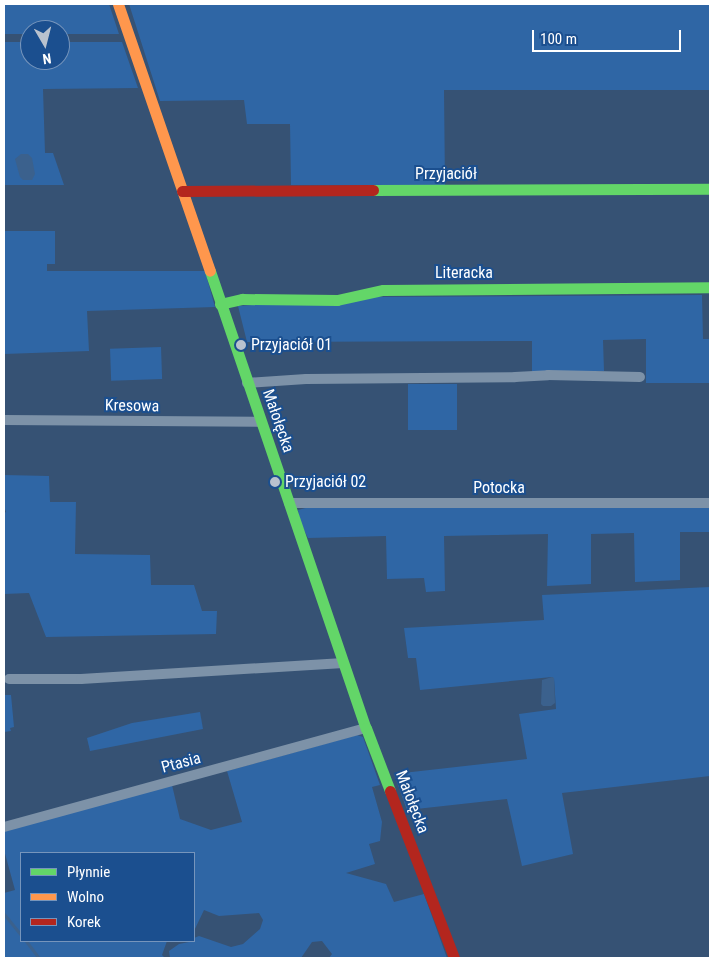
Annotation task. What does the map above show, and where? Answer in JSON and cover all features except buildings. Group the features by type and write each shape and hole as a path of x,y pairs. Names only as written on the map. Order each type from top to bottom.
{"street":[{"name":"Małołęcka","path":"118,4 366,728 454,958"},
{"name":"Przyjaciół","path":"182,191 710,190"},
{"name":"Literacka","path":"220,304 242,298 337,300 383,290 710,287"},
{"path":"248,383 306,379 548,375 640,377"},
{"name":"Kresowa","path":"4,420 261,422"},
{"name":"Potocka","path":"289,503 710,503"},
{"path":"9,679 81,680 344,662"},
{"name":"Ptasia","path":"4,827 366,728"}],"shaded area":[{"path":"4,4 109,4 119,34 70,34 70,20 20,20 20,34 4,34"},
{"path":"129,4 710,4 710,90 444,90 445,185 291,185 290,124 247,124 244,100 160,101"},
{"path":"4,42 20,42 20,70 70,70 70,42 122,42 138,88 43,89 45,153 53,153 64,185 4,185"},
{"path":"21,154 28,154 32,158 35,174 32,180 23,180 20,177 15,159"},
{"path":"4,231 55,231 55,264 47,264 47,271 205,271 215,307 87,311 89,351 4,354"},
{"path":"702,295 703,339 710,339 710,383 646,383 646,339 603,340 604,371 532,372 532,341 247,342 238,306 365,297"},
{"path":"161,347 162,379 111,381 110,349"},
{"path":"408,384 457,384 457,430 408,430"},
{"path":"4,475 49,476 50,502 76,502 75,554 150,555 151,585 194,585 202,611 217,611 216,634 46,637 29,593 4,594 4,513 6,512 4,506"},
{"path":"313,506 710,507 710,532 680,532 680,580 635,582 634,533 591,534 591,584 547,586 548,534 444,536 445,591 426,592 424,578 387,579 386,536 308,538 300,522 298,510"},
{"path":"710,587 710,776 562,793 573,854 522,866 507,799 407,810 394,774 527,759 519,714 556,709 554,679 552,677 420,690 416,658 408,658 404,628 544,620 542,595"},
{"path":"554,678 555,703 551,706 543,706 541,704 542,680"},
{"path":"4,695 11,695 14,727 10,728 11,731 4,732"},
{"path":"200,712 203,729 90,751 87,738 132,723"},
{"path":"357,735 363,737 380,785 372,787 382,822 380,841 369,844 375,864 346,873 386,884 394,902 424,894 447,958 329,958 332,954 322,941 312,942 301,958 170,958 169,951 179,944 195,942 195,938 199,936 231,947 243,944 260,929 263,920 259,913 219,916 204,910 195,929 195,852 20,852 20,942 167,942 162,955 165,958 4,958 4,893 15,890 4,850 4,831 172,785 180,819 211,830 242,822 227,771"}],"waterway":[{"path":"4,914 20,934"},
{"path":"27,942 39,958"}],"traffic: fast":[{"path":"373,190 710,189"},
{"path":"210,271 366,728 390,791"},
{"path":"220,304 242,299 337,300 383,290 710,287"}],"traffic: slow":[{"path":"118,4 210,271"}],"traffic: jam":[{"path":"182,191 373,190"},
{"path":"390,791 454,958"}],"place":[{"name":"Przyjaciół 01","path":"241,345"},
{"name":"Przyjaciół 02","path":"275,482"}]}
